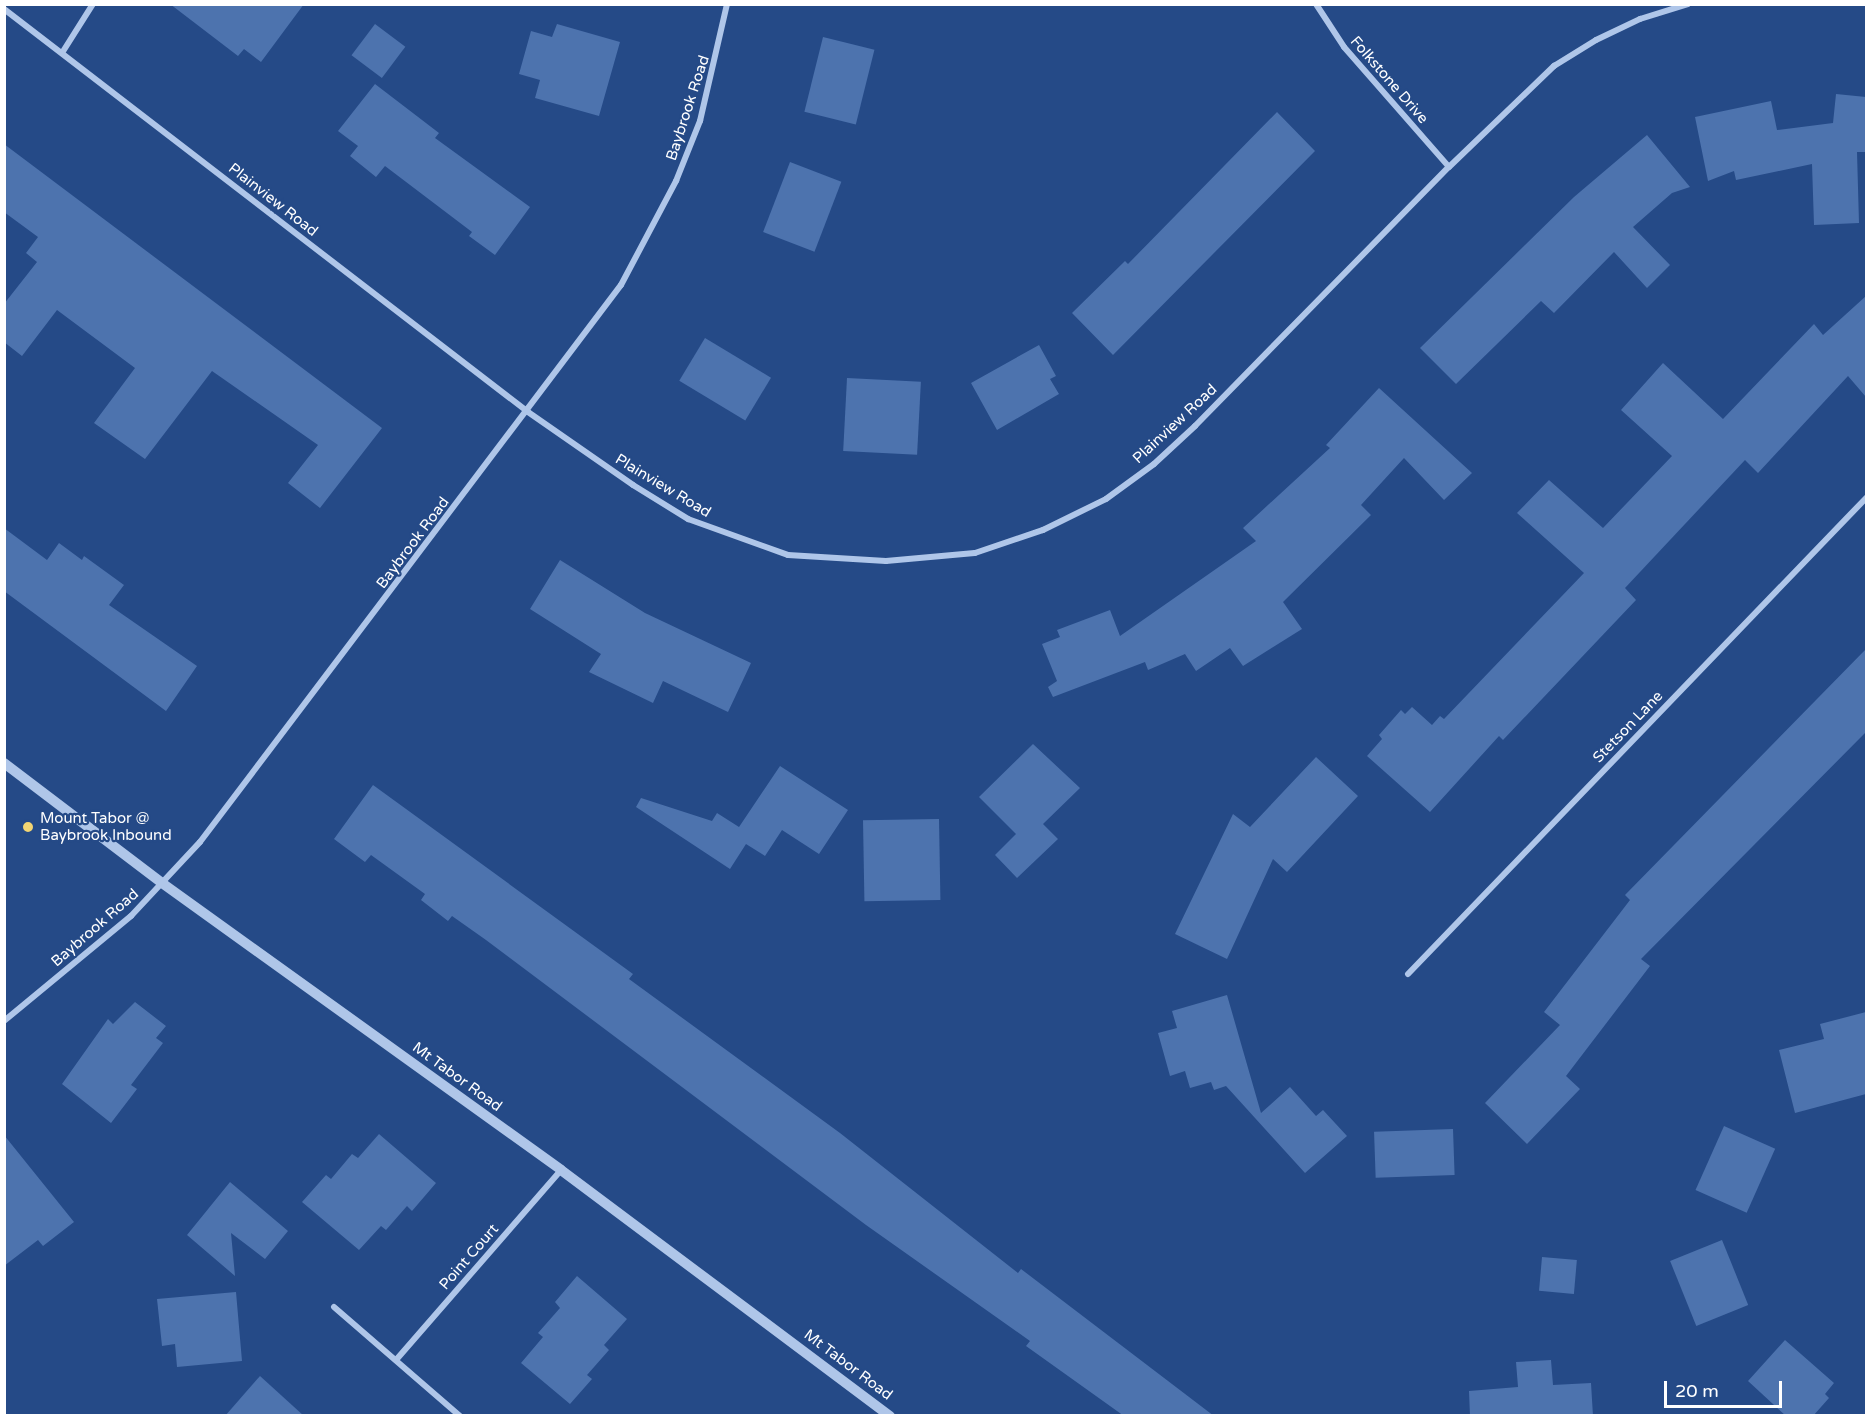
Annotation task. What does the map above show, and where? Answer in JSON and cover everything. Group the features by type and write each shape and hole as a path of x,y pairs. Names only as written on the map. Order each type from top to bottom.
{"street":[{"path":"62,53 93,4"},
{"name":"Baybrook Road","path":"4,1021 131,916 200,842 528,412 621,285 676,181 700,121 728,4"},
{"name":"Folkstone Drive","path":"1316,4 1344,47 1449,167"},
{"name":"Plainview Road","path":"4,9 528,412 688,519 741,541 788,555 841,561 913,560 975,553 1043,530 1106,499 1154,464 1449,167 1554,66 1622,27 1688,4"},
{"name":"Stetson Lane","path":"1408,974 1866,498"},
{"name":"Mt Tabor Road","path":"4,763 162,883 561,1170 890,1416"},
{"name":"Point Court","path":"396,1360 561,1170"},
{"path":"334,1307 460,1416"}],"building":[{"path":"170,4 304,4 261,62 244,49 238,56"},
{"path":"375,24 405,47 382,78 352,55"},
{"path":"557,24 620,42 599,116 535,98 540,80 519,74 531,31 552,37"},
{"path":"823,37 874,50 856,125 804,112"},
{"path":"375,84 439,133 435,138 530,207 495,255 469,236 472,232 385,166 376,177 350,156 358,146 338,131"},
{"path":"1836,94 1866,97 1866,152 1857,152 1859,223 1814,225 1812,164 1736,180 1734,171 1708,181 1695,117 1771,101 1777,130 1833,123"},
{"path":"1277,112 1315,151 1113,355 1072,313 1125,261 1128,264"},
{"path":"1647,135 1690,187 1672,193 1633,227 1670,265 1647,288 1614,252 1554,313 1541,301 1456,384 1420,348 1574,197"},
{"path":"4,144 382,428 320,508 288,483 318,445 212,371 145,459 94,423 135,368 57,310 22,356 4,342 4,304 37,262 26,253 38,237 4,212"},
{"path":"790,162 841,182 814,252 763,232"},
{"path":"1866,296 1866,397 1848,376 1758,473 1745,460 1625,588 1636,600 1503,740 1499,736 1430,812 1367,756 1382,739 1379,735 1401,710 1405,714 1412,707 1432,725 1440,716 1444,719 1584,573 1517,513 1549,480 1603,528 1672,456 1621,410 1663,363 1723,419 1814,324 1823,335"},
{"path":"705,338 771,378 745,421 679,381"},
{"path":"1039,345 1056,376 1050,379 1059,394 997,430 971,383"},
{"path":"847,378 921,382 917,455 843,451"},
{"path":"1379,388 1472,473 1444,500 1404,458 1361,505 1371,515 1283,602 1302,629 1243,666 1230,648 1196,671 1185,654 1148,670 1145,662 1053,697 1048,687 1057,681 1042,644 1060,637 1057,630 1110,610 1120,636 1256,541 1243,528 1330,448 1326,445"},
{"path":"4,528 47,560 59,543 82,560 84,556 124,585 109,605 197,666 166,711 4,591"},
{"path":"560,560 645,613 751,663 728,712 663,681 653,703 589,672 601,654 530,609"},
{"path":"1866,649 1866,732 1641,959 1650,966 1566,1076 1580,1089 1527,1144 1485,1103 1560,1025 1544,1012 1630,900 1625,895"},
{"path":"1033,744 1080,788 1043,824 1058,839 1017,878 995,855 1016,834 979,797"},
{"path":"1316,757 1358,796 1287,872 1273,859 1227,959 1175,934 1233,814 1250,827"},
{"path":"780,766 848,810 819,854 782,830 765,856 746,844 730,869 636,807 641,798 712,821 717,813 739,827"},
{"path":"373,785 633,974 629,979 840,1133 1018,1273 1021,1269 1214,1416 1124,1416 1026,1346 1030,1341 866,1225 486,940 452,916 448,921 421,900 425,894 371,855 365,862 334,839"},
{"path":"939,819 940,900 864,901 863,820"},
{"path":"1227,995 1261,1113 1290,1087 1316,1116 1323,1110 1347,1136 1305,1173 1226,1086 1214,1090 1211,1082 1190,1088 1185,1071 1170,1076 1158,1033 1177,1028 1172,1011"},
{"path":"135,1002 166,1026 156,1038 163,1043 131,1085 137,1089 111,1123 62,1084 108,1019 113,1024"},
{"path":"1866,1012 1866,1094 1795,1113 1779,1050 1824,1039 1820,1024"},
{"path":"1724,1126 1775,1149 1747,1213 1696,1190"},
{"path":"1453,1129 1455,1175 1376,1178 1374,1132"},
{"path":"379,1134 436,1183 412,1211 407,1206 386,1230 381,1226 359,1250 302,1202 326,1175 331,1179 352,1154 358,1158"},
{"path":"4,1135 74,1222 43,1246 38,1240 4,1266"},
{"path":"230,1182 288,1231 265,1259 231,1233 235,1276 187,1235"},
{"path":"1722,1240 1748,1305 1696,1326 1670,1261"},
{"path":"1542,1257 1577,1260 1574,1294 1539,1291"},
{"path":"577,1276 627,1319 604,1345 609,1350 587,1375 592,1379 570,1404 521,1363 543,1337 538,1333 560,1308 555,1302"},
{"path":"236,1292 242,1361 177,1367 175,1344 162,1346 157,1299"},
{"path":"1785,1340 1834,1383 1825,1394 1829,1398 1813,1416 1786,1416 1748,1381"},
{"path":"1551,1360 1553,1385 1591,1383 1593,1416 1470,1416 1469,1391 1518,1387 1516,1362"},
{"path":"260,1376 304,1416 225,1416"}],"place":[{"name":"Mount Tabor @ Baybrook Inbound","path":"28,827"}]}
